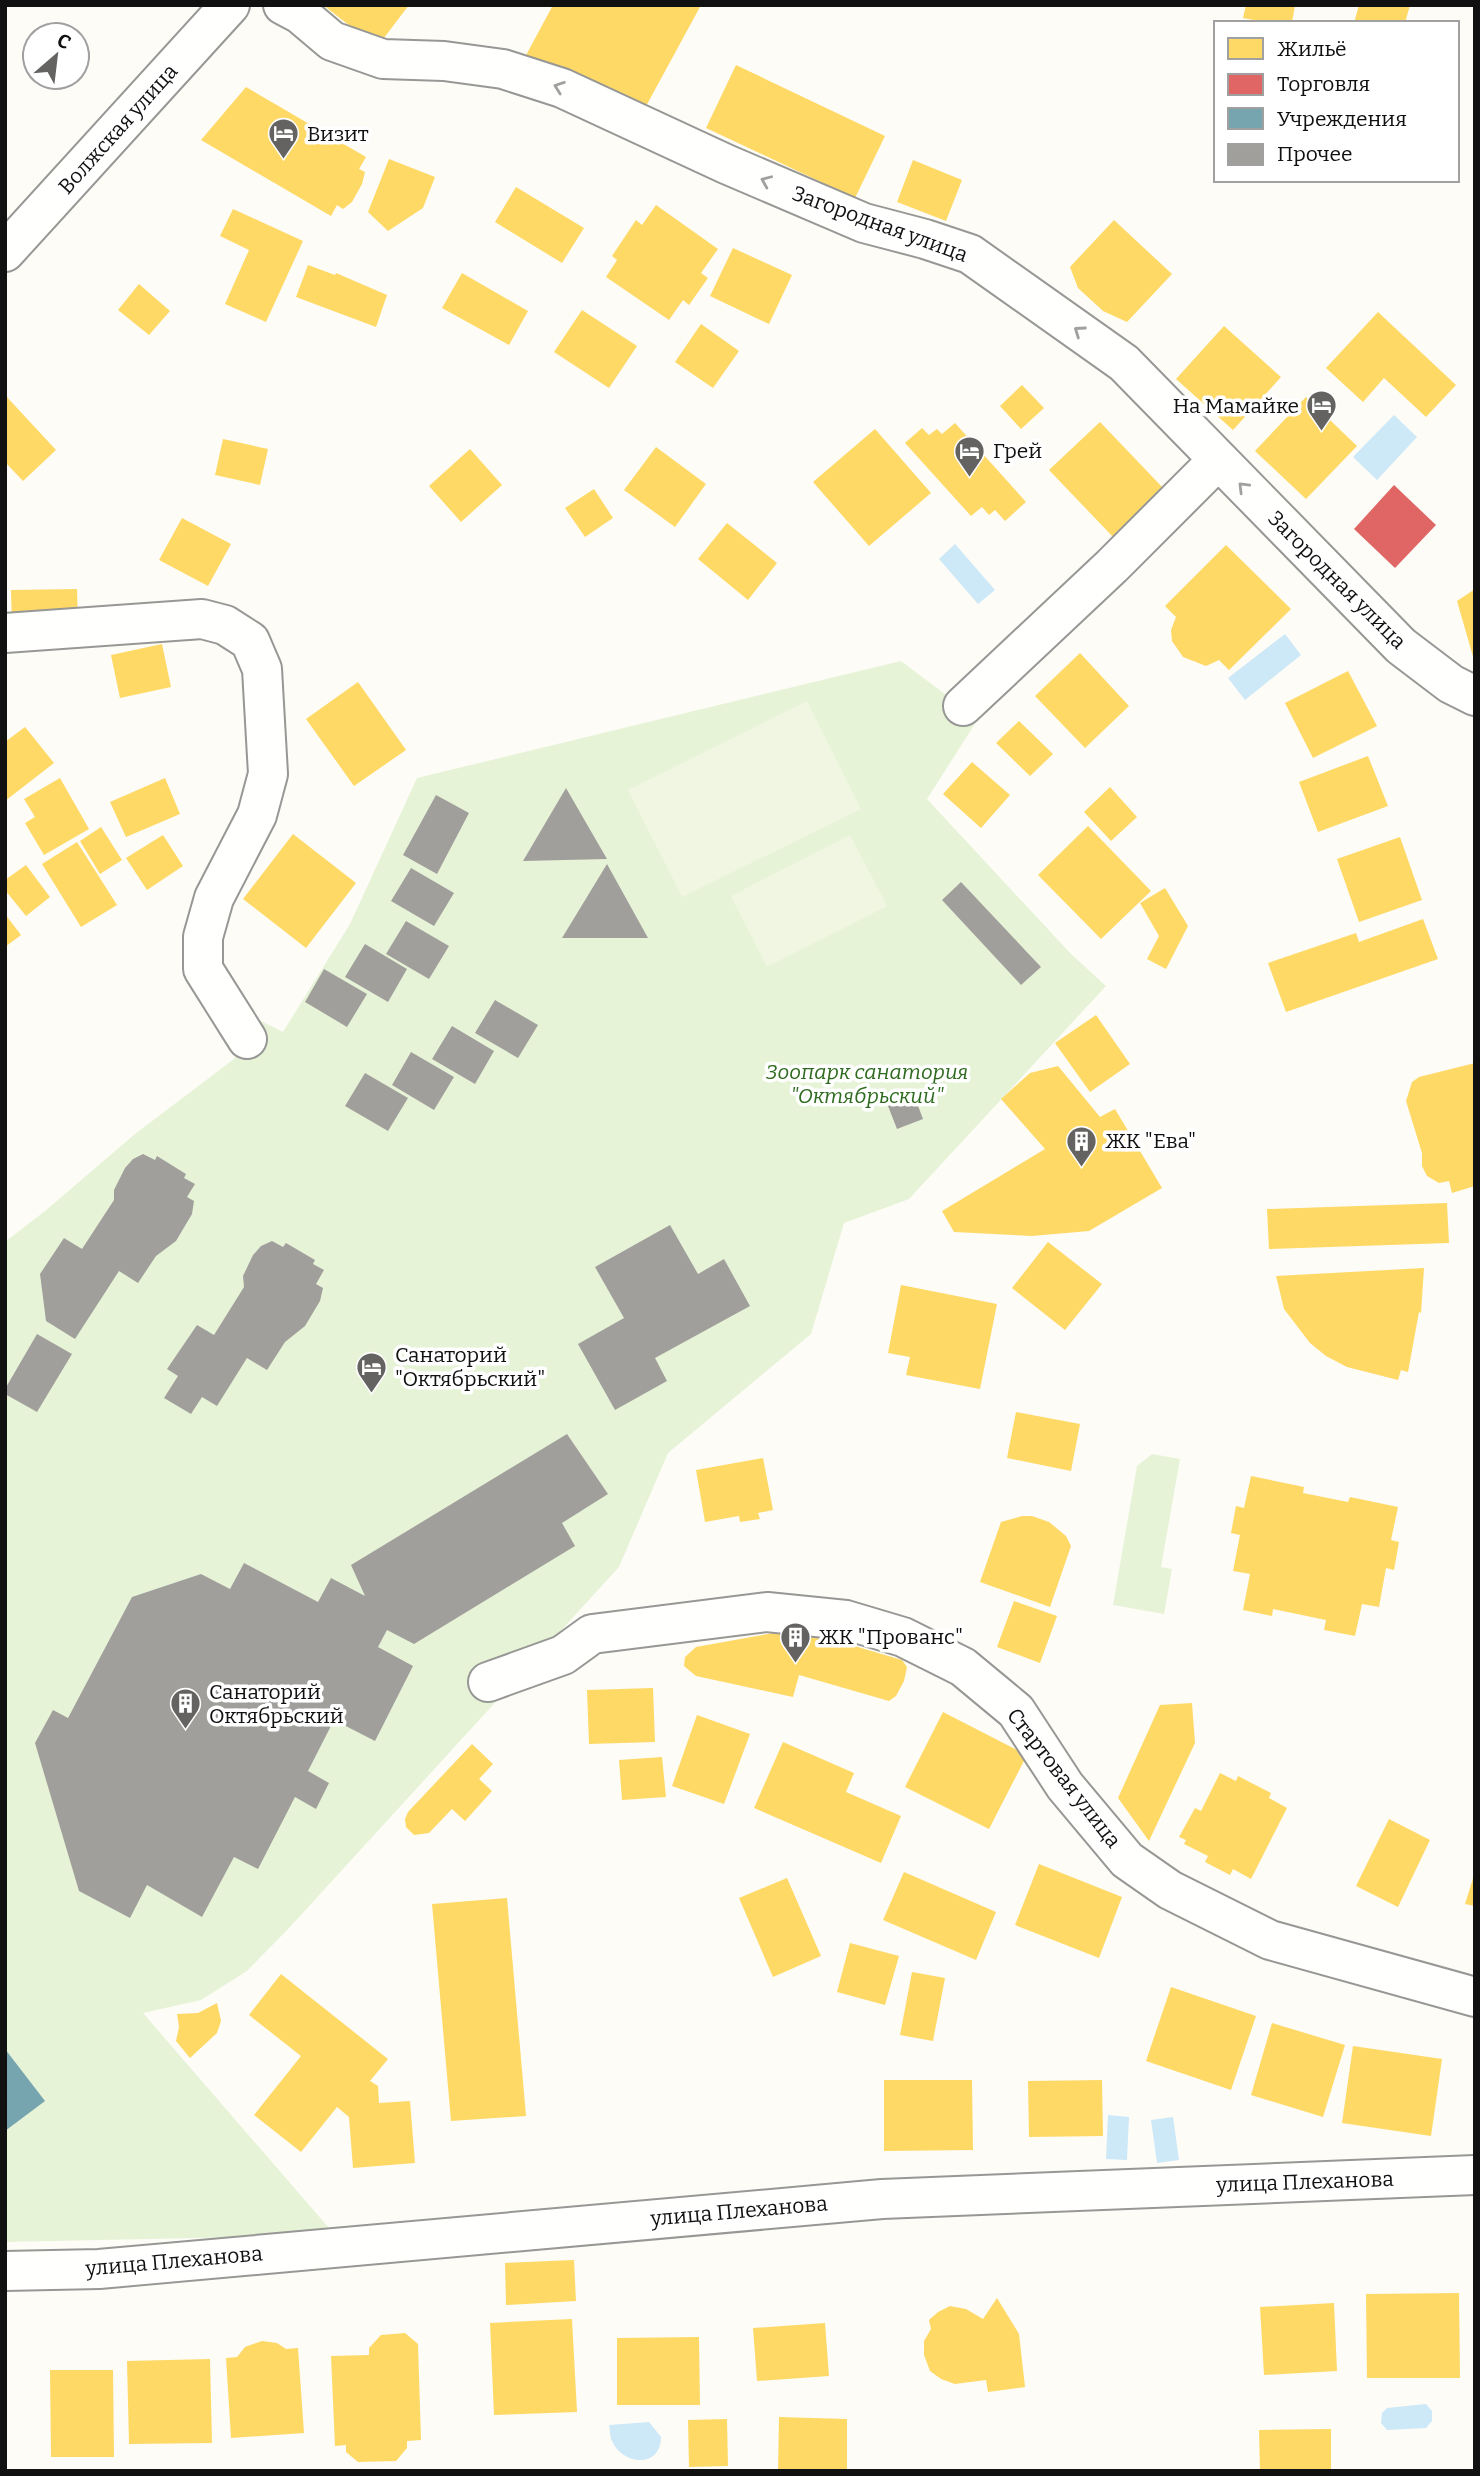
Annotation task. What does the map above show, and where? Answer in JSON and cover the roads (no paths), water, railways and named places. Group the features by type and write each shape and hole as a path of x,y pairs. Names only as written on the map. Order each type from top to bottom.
{"street":[{"name":"Волжская улица","path":"5,252 230,5"},
{"name":"Загородная улица","path":"283,5 300,14 332,41 383,59 444,61 503,69 562,88 726,164 864,223 970,254 1124,363 1401,646 1451,684 1475,696"},
{"path":"963,706 1112,566 1217,461"},
{"path":"5,633 202,620 225,625 250,641 262,669 268,774 257,815 214,898 203,937 202,969 247,1039"},
{"name":"Стартовая улица","path":"488,1682 563,1655 592,1634 767,1612 846,1620 903,1637 963,1667 1016,1711 1065,1786 1127,1860 1170,1890 1270,1940 1475,1997"},
{"name":"улица Плеханова","path":"5,2271 99,2269 881,2199 1475,2175"}],"water":[{"path":"1394,415 1417,437 1377,480 1353,457"},
{"path":"955,544 995,590 978,604 939,559"},
{"path":"1285,634 1301,655 1245,700 1228,678"},
{"path":"1108,2115 1129,2117 1127,2160 1106,2159"},
{"path":"1173,2117 1179,2160 1157,2163 1151,2120"},
{"path":"1426,2404 1432,2411 1432,2421 1426,2428 1387,2430 1381,2423 1382,2413 1387,2408"},
{"path":"649,2422 661,2437 655,2454 648,2459 632,2459 617,2449 611,2439 609,2425"}],"place":[{"name":"Визит","path":"284,161"},
{"name":"На Мамайке","path":"1322,433"},
{"name":"Грей","path":"970,478"},
{"name":"ЖК \"Ева\"","path":"1082,1168"},
{"name":"Санаторий \"Октябрьский\"","path":"372,1394"},
{"name":"ЖК \"Прованс\"","path":"795,1664"},
{"name":"Санаторий Октябрьский","path":"186,1731"}],"park label":[{"name":"Зоопарк санатория \"Октябрьский\"","path":"867,1084"}]}
